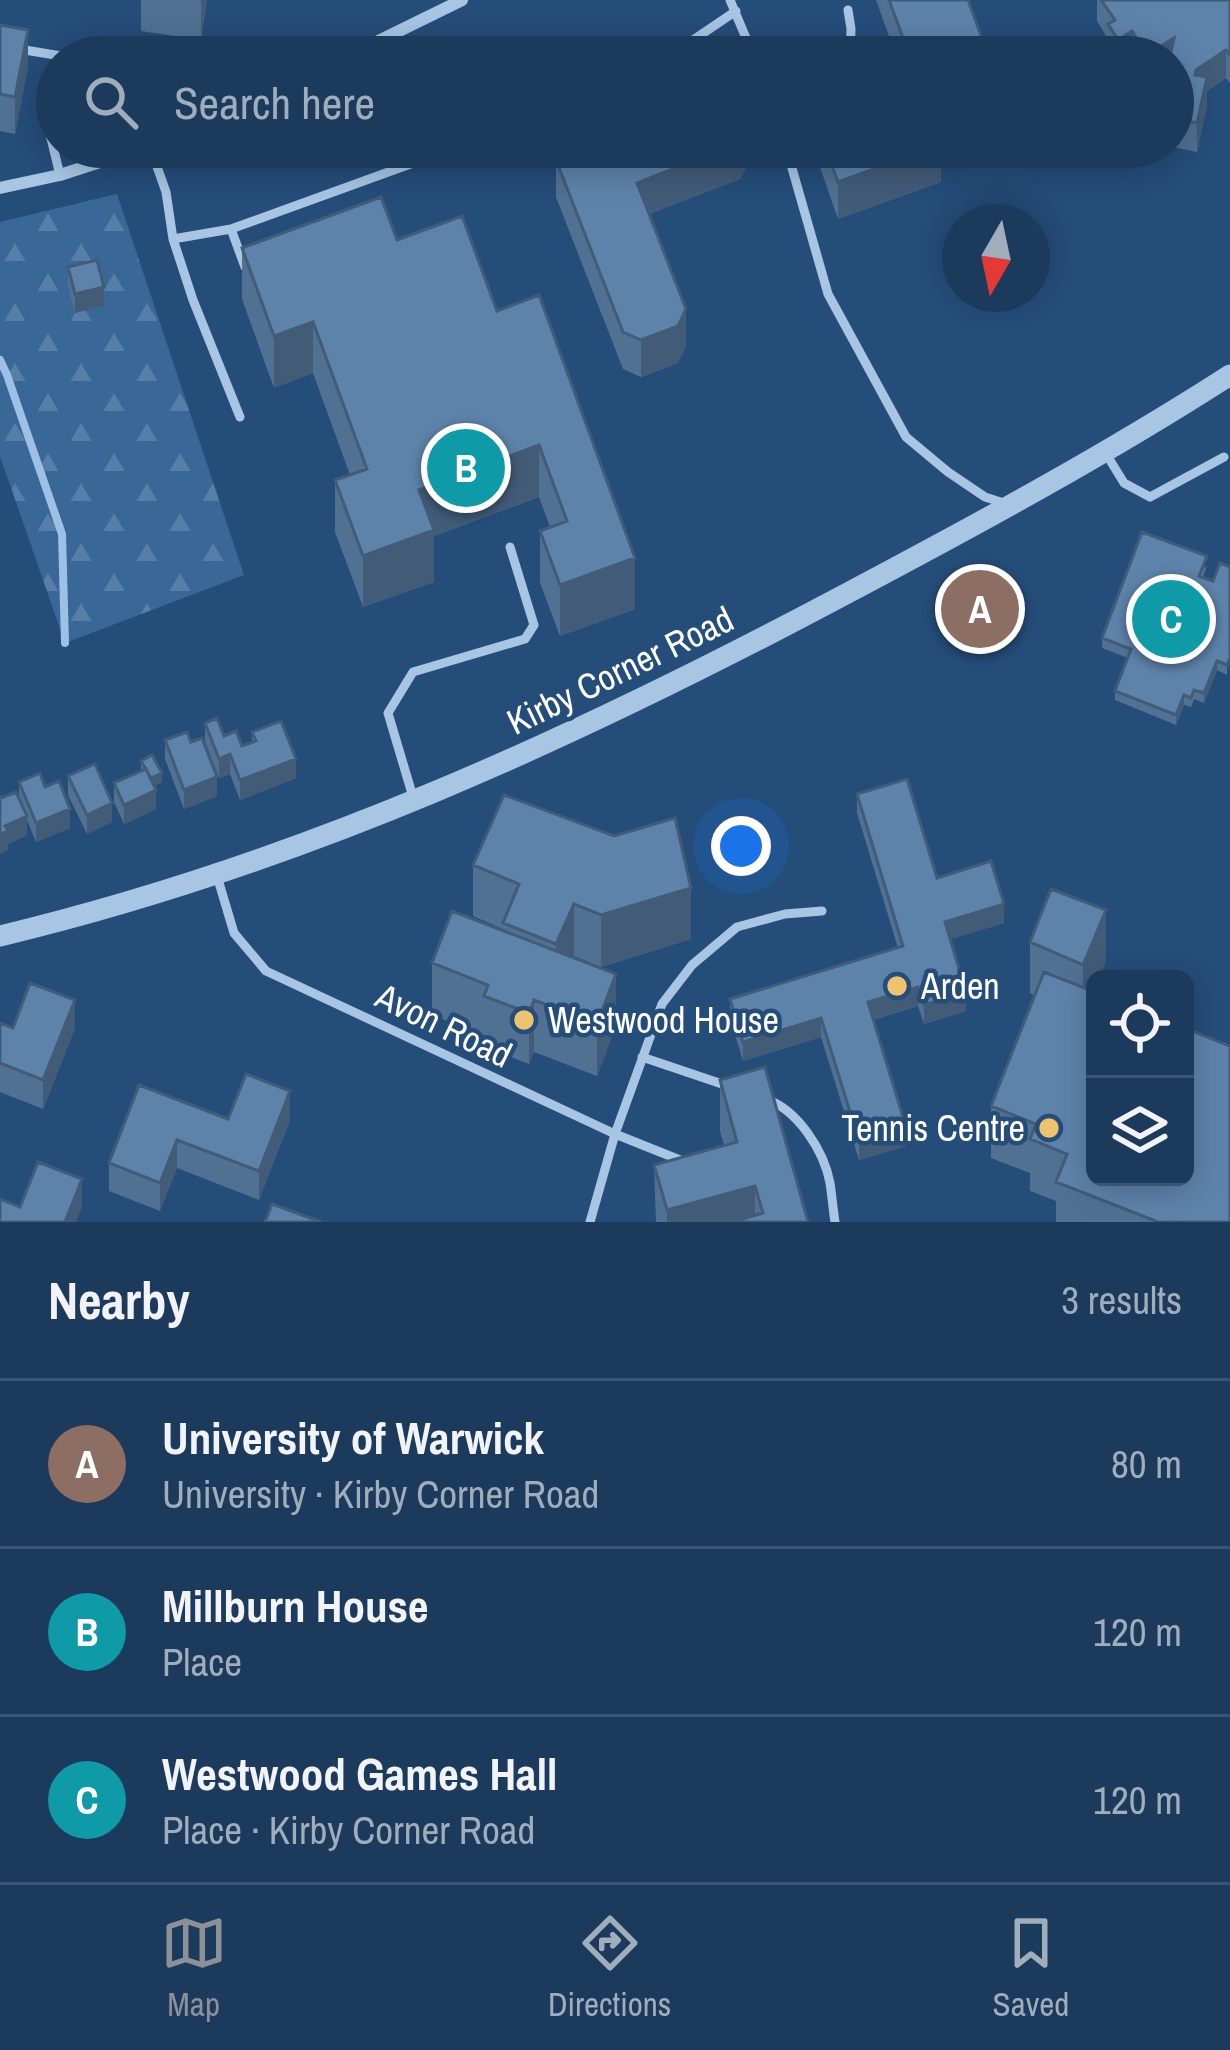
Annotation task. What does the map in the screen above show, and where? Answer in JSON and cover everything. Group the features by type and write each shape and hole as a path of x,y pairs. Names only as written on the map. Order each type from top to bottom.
{"street":[{"path":"383,36 435,6 462,0"},
{"path":"0,188 84,168"},
{"name":"Kirby Corner Road","path":"0,936 217,876 415,802 693,675 1011,506 1230,375"}],"lane":[{"path":"730,0 746,36"},
{"path":"848,10 851,36"},
{"path":"699,36 736,11"},
{"path":"4,46 36,52"},
{"path":"58,168 60,176"},
{"path":"156,168 193,300 240,417"},
{"path":"173,239 231,229 399,168"},
{"path":"792,168 828,294 906,437 985,497 1011,506"},
{"path":"322,196 330,216"},
{"path":"231,229 247,272"},
{"path":"1105,452 1124,483 1150,497 1224,457"},
{"path":"415,802 388,713 413,672 526,639 534,625 510,547"},
{"name":"Avon Road","path":"217,876 234,933 266,970 689,1164"},
{"path":"590,1222 615,1134 662,1004 692,965 737,927 785,914 822,911"},
{"path":"642,1057 732,1088"},
{"path":"754,1095 777,1103 808,1132 829,1178 836,1222"}],"green space":[{"path":"117,194 244,575 65,643 0,456 0,222"}],"building":[{"path":"889,0 968,0 981,36 902,36"},
{"path":"1101,0 1230,0 1230,55 1226,50 1196,70 1195,75 1207,77 1197,123 1194,122 1194,36 1135,36 1132,31 1116,36 1108,24 1115,20"},
{"path":"0,25 28,30 15,97 0,94"},
{"path":"559,168 675,168 637,183 686,309 678,326 641,340 623,332"},
{"path":"833,168 877,168 838,182"},
{"path":"381,197 397,240 462,216 497,311 539,295 635,558 560,585 540,531 567,521 539,445 419,490 434,530 363,556 335,480 367,469 313,322 274,336 242,248"},
{"path":"97,260 104,287 75,294 68,267"},
{"path":"1142,532 1207,556 1199,576 1213,581 1220,563 1230,567 1230,658 1227,665 1217,661 1204,693 1194,690 1191,698 1184,695 1176,715 1115,691 1131,649 1102,638"},
{"path":"217,718 224,736 236,731 242,746 256,741 252,732 281,721 296,759 240,780 230,754 219,759 205,723"},
{"path":"187,732 191,742 202,738 217,777 184,790 165,740"},
{"path":"152,755 162,773 151,778 141,761"},
{"path":"95,764 112,803 87,815 68,776"},
{"path":"146,769 156,790 124,805 114,783"},
{"path":"40,773 45,787 59,781 70,809 36,823 19,782"},
{"name":"Arden","path":"907,779 937,878 991,861 1004,904 945,922 966,992 924,1005 918,987 868,1002 906,1127 859,1141 821,1018 743,1042 730,999 903,946 857,794"},
{"path":"16,792 27,816 5,826 8,831 0,834 0,796"},
{"path":"504,795 614,836 675,818 691,888 601,915 574,904 556,944 503,923 519,884 473,865"},
{"path":"1051,889 1106,910 1083,965 1030,942"},
{"path":"452,911 616,974 597,1024 534,1000 529,1013 484,996 488,985 432,963"},
{"name":"Tennis Centre","path":"1044,972 1086,988 1086,1186 1194,1186 1194,1032 1230,1046 1230,1222 1158,1222 1056,1182 1067,1154 1030,1139 1036,1124 991,1106"},
{"path":"30,983 75,1000 43,1080 0,1063 0,1023 13,1028"},
{"path":"765,1067 808,1222 733,1222 763,1213 755,1186 667,1210 654,1165 737,1142 720,1080"},
{"path":"246,1074 290,1091 259,1171 177,1140 160,1183 109,1163 139,1085 228,1119"},
{"path":"38,1162 82,1179 65,1222 0,1222 0,1199 20,1207"},
{"path":"272,1204 321,1222 265,1222"}],"waterway":[{"path":"0,360 62,534 65,643"}],"place":[{"name":"Millburn House","path":"466,468"},
{"name":"University of Warwick","path":"980,609"},
{"name":"Westwood Games Hall","path":"1171,619"},
{"name":"Arden","path":"897,986"},
{"name":"Westwood House","path":"524,1020"},
{"name":"Tennis Centre","path":"1049,1128"}]}
